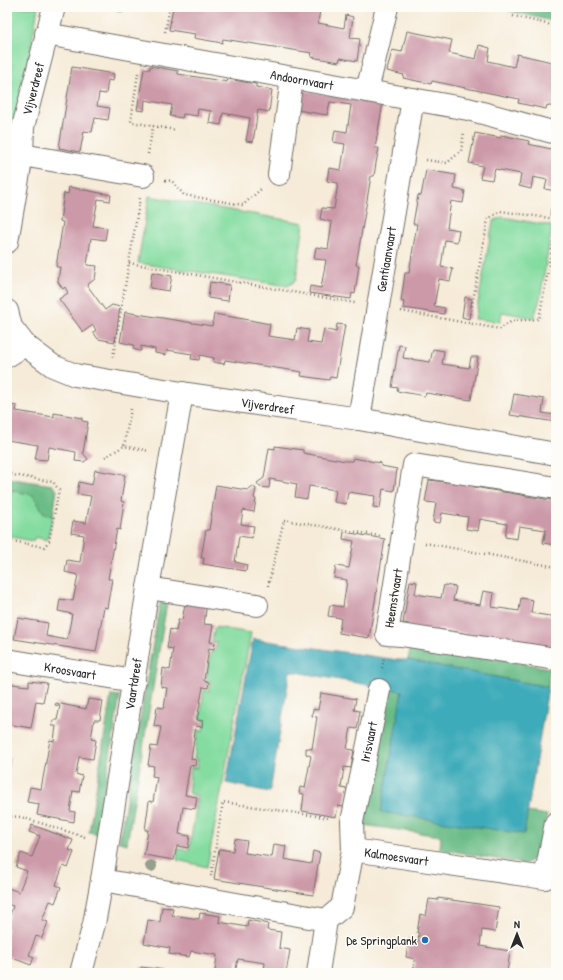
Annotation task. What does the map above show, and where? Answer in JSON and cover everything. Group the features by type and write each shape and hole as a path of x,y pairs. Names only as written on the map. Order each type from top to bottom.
{"street":[{"name":"Vijverdreef","path":"7,242 22,155 23,127 54,7"},
{"path":"367,91 387,7"},
{"name":"Andoornvaart","path":"46,34 468,109 556,133"},
{"path":"278,174 292,78"},
{"name":"Gentiaanvaart","path":"359,419 413,99"},
{"path":"22,155 143,176"},
{"name":"Vijverdreef","path":"7,311 16,350 75,374 182,393 359,419 556,454"},
{"name":"Vaartdreef","path":"81,973 94,924 102,880 148,588 182,393"},
{"name":"Heemstvaart","path":"556,488 414,465 387,634 556,659"},
{"path":"148,588 256,605"},
{"name":"Kroosvaart","path":"7,660 134,681"},
{"name":"Irisvaart","path":"353,850 352,822 379,690"},
{"name":"Kalmoesvaart","path":"326,920 342,907 353,850 545,878 556,823"},
{"path":"102,880 326,920 318,973"}],"path":[{"path":"513,16 556,26"},
{"path":"141,51 131,122 176,130"},
{"path":"403,157 447,163 461,151 468,109"},
{"path":"109,381 143,176 172,181 184,195 244,205 278,174"},
{"path":"469,322 488,220 500,211 556,219"},
{"path":"124,446 135,385"},
{"path":"105,457 124,446 172,455"},
{"path":"7,474 53,482 59,490 49,541 44,547 7,540"},
{"path":"256,605 267,590 284,520 402,539 556,567"},
{"path":"379,690 387,634"},
{"path":"207,898 223,802 352,822"},
{"path":"7,816 21,816 108,844"},
{"path":"7,968 17,973"}],"green space":[{"path":"13,7 38,7 7,188 7,19"},
{"path":"494,7 556,7 556,22"},
{"path":"149,196 304,223 296,280 288,286 138,263"},
{"path":"503,217 552,226 540,299 534,318 502,312 500,322 475,319 493,221"},
{"path":"7,478 52,485 57,490 53,516 44,513 33,495 7,489"},
{"path":"7,489 33,495 44,513 53,516 47,540 35,537 33,541 7,536"},
{"path":"160,602 167,603 127,844 119,842"},
{"path":"215,627 251,633 207,867 177,860 178,849 189,850 198,796 188,793 191,767 197,768 198,759 194,758 198,730 203,731 205,720 200,718 204,690 209,691 211,681 206,680 211,651 215,652 217,642 212,641"},
{"path":"411,643 549,668 548,687 408,660"},
{"path":"384,687 402,691 524,834 527,812 547,815 539,855 525,864 440,849 441,836 363,825 366,810 364,799"},
{"path":"111,695 120,696 97,834 89,832"}],"water":[{"path":"253,639 398,660 408,660 548,687 524,834 381,812 402,691 290,671 270,792 226,783"}],"building":[{"path":"102,7 124,7 123,12"},
{"path":"173,7 300,7 320,10 318,23 344,28 346,15 353,17 350,38 360,39 357,61 340,58 339,62 311,57 312,53 223,39 222,43 194,38 195,34 169,30"},
{"path":"407,31 452,40 449,53 476,59 479,45 490,48 488,61 514,67 517,54 556,63 556,93 553,107 547,105 546,109 518,103 519,99 432,81 431,84 403,78 404,75 387,71 392,50 402,52"},
{"path":"150,66 178,71 178,74 227,82 228,79 256,84 256,87 272,90 269,112 258,110 253,142 246,141 250,118 223,113 221,125 209,123 211,111 198,109 197,116 183,114 182,118 170,116 172,105 145,100 144,111 137,110 144,69 150,69"},
{"path":"72,67 114,74 113,81 108,80 106,94 99,93 97,106 110,108 108,120 95,118 92,132 84,131 80,152 59,148"},
{"path":"300,90 383,103 375,148 379,148 374,176 371,176 356,265 359,265 355,294 352,293 351,299 309,293 310,286 321,288 326,260 314,259 316,247 328,249 332,222 320,219 322,208 334,209 338,183 327,181 329,168 341,170 345,144 333,142 335,130 347,132 351,105 330,102 327,115 297,110"},
{"path":"475,133 501,138 501,135 529,141 528,144 556,150 556,191 545,189 547,180 533,177 531,189 519,186 521,174 495,169 492,180 480,178 483,166 469,163"},
{"path":"426,170 456,175 454,189 465,191 463,203 451,201 447,228 459,230 457,242 445,240 441,267 453,269 450,281 439,279 434,306 445,308 444,314 403,308 404,302 401,301 405,273 409,273 417,224 413,224 418,195 421,196"},
{"path":"69,187 111,195 110,201 98,199 93,226 107,228 105,240 91,238 87,265 97,266 95,279 87,285 105,310 112,305 120,307 115,342 98,339 93,332 96,330 93,325 83,332 59,299 68,293 65,287 63,289 58,282 60,267 56,267 63,222 60,221 64,193 68,194"},
{"path":"552,204 556,205 556,216 550,215"},
{"path":"152,272 172,276 169,291 150,288"},
{"path":"210,282 230,285 228,301 208,298"},
{"path":"465,297 472,299 469,319 462,317"},
{"path":"125,312 212,326 214,314 270,324 268,336 295,340 297,328 309,330 307,342 321,344 324,329 336,332 337,324 345,325 336,378 330,377 329,380 301,376 302,372 225,360 224,364 213,362 214,358 200,355 199,360 191,359 192,354 167,350 166,355 155,353 155,349 141,346 141,351 133,349 134,345 120,342"},
{"path":"399,345 405,346 403,358 430,362 433,349 444,351 442,364 469,368 471,357 478,357 471,400 426,393 425,396 397,391 398,388 392,387"},
{"path":"514,394 544,399 542,413 556,415 556,422 510,415"},
{"path":"9,405 17,406 16,411 54,417 54,413 82,418 82,421 88,422 83,453 88,459 84,462 75,461 76,452 49,447 47,460 35,459 38,445 7,440 7,409"},
{"path":"275,446 303,450 303,453 346,461 352,461 353,458 381,463 381,466 397,469 394,491 383,489 380,508 373,507 375,496 348,492 346,504 334,502 336,490 309,486 307,499 295,497 297,484 270,479 269,488 260,487 257,483 264,478 269,448 275,449"},
{"path":"95,470 125,475 121,501 124,502 120,530 117,529 108,579 112,579 107,608 104,607 96,652 14,639 18,618 48,623 46,636 67,640 72,614 58,611 60,599 73,601 78,575 65,572 67,560 80,562 84,535 71,533 73,521 86,523 91,496 77,494 79,482 92,485"},
{"path":"446,479 474,484 474,487 556,501 555,545 543,543 546,530 519,526 517,539 505,537 507,524 480,519 478,531 466,529 468,517 442,513 440,523 433,522 436,503 425,502 429,480 446,482"},
{"path":"216,485 247,490 253,486 256,489 254,498 256,499 254,512 243,510 241,524 254,526 252,538 239,536 235,562 247,565 246,571 203,564 204,558 201,558 206,530 209,530"},
{"path":"344,532 385,539 369,638 339,633 341,618 328,616 330,605 343,607 347,580 334,578 336,566 349,568 354,541 343,539"},
{"path":"410,581 417,582 415,594 441,598 444,585 456,587 453,600 480,605 483,591 494,593 492,607 519,611 521,598 533,600 531,613 556,617 556,648 437,629 437,632 408,627 409,624 403,623"},
{"path":"186,599 207,603 204,624 213,625 210,642 215,643 214,649 209,648 204,681 209,682 208,688 203,687 197,720 203,721 202,727 196,726 191,759 196,760 195,766 190,765 185,795 197,797 195,809 183,807 179,834 190,836 188,848 177,846 174,860 144,855 148,830 145,830 149,801 153,802 157,777 152,776 154,766 148,765 151,746 157,747 161,727 154,726 157,707 164,708 167,688 161,687 163,668 170,670 173,649 167,648 170,629 176,631 178,620 182,620"},
{"path":"7,677 10,677 9,683 19,685 29,686 29,681 47,683 43,702 36,701 31,728 7,724"},
{"path":"321,693 356,699 354,710 360,711 357,729 351,728 347,749 354,750 351,768 344,767 341,788 347,789 344,807 338,806 336,817 302,811 304,794 299,793 300,787 305,788 311,756 306,754 306,748 312,749 317,717 312,716 313,709 318,710"},
{"path":"88,699 103,701 100,720 94,720 91,739 96,740 93,759 79,757 76,774 82,776 79,792 73,791 70,811 75,812 74,822 37,815 39,804 27,802 30,787 41,789 50,740 54,741 56,726 52,726 53,720 57,720 60,706 55,705 56,703 86,709"},
{"path":"7,758 10,758 8,768 7,768"},
{"path":"32,825 73,840 69,850 74,852 68,868 63,866 56,885 61,887 55,903 50,901 42,920 48,922 42,938 36,936 29,955 34,957 31,965 7,956 7,923 13,906 7,904 7,890 8,888 19,892 27,871 16,867 21,853 32,857 40,836 29,832"},
{"path":"235,839 247,841 245,853 272,857 274,844 286,846 284,859 311,864 313,851 320,853 313,895 214,879 219,849 233,851"},
{"path":"438,898 499,907 495,932 482,930 480,946 510,951 507,973 413,973 415,959 406,957 409,939 418,941 419,933 417,933 420,914 426,916 429,899 438,900"},
{"path":"162,907 173,908 172,915 199,919 200,913 220,916 219,922 247,927 248,920 268,924 267,930 281,932 279,948 290,950 286,973 264,970 265,963 238,959 235,973 215,972 217,955 191,951 189,957 169,954 170,948 144,943 148,920 160,922"},
{"path":"141,967 164,970 164,973 140,973"}],"place":[{"name":"De Springplank","path":"425,940"}]}
